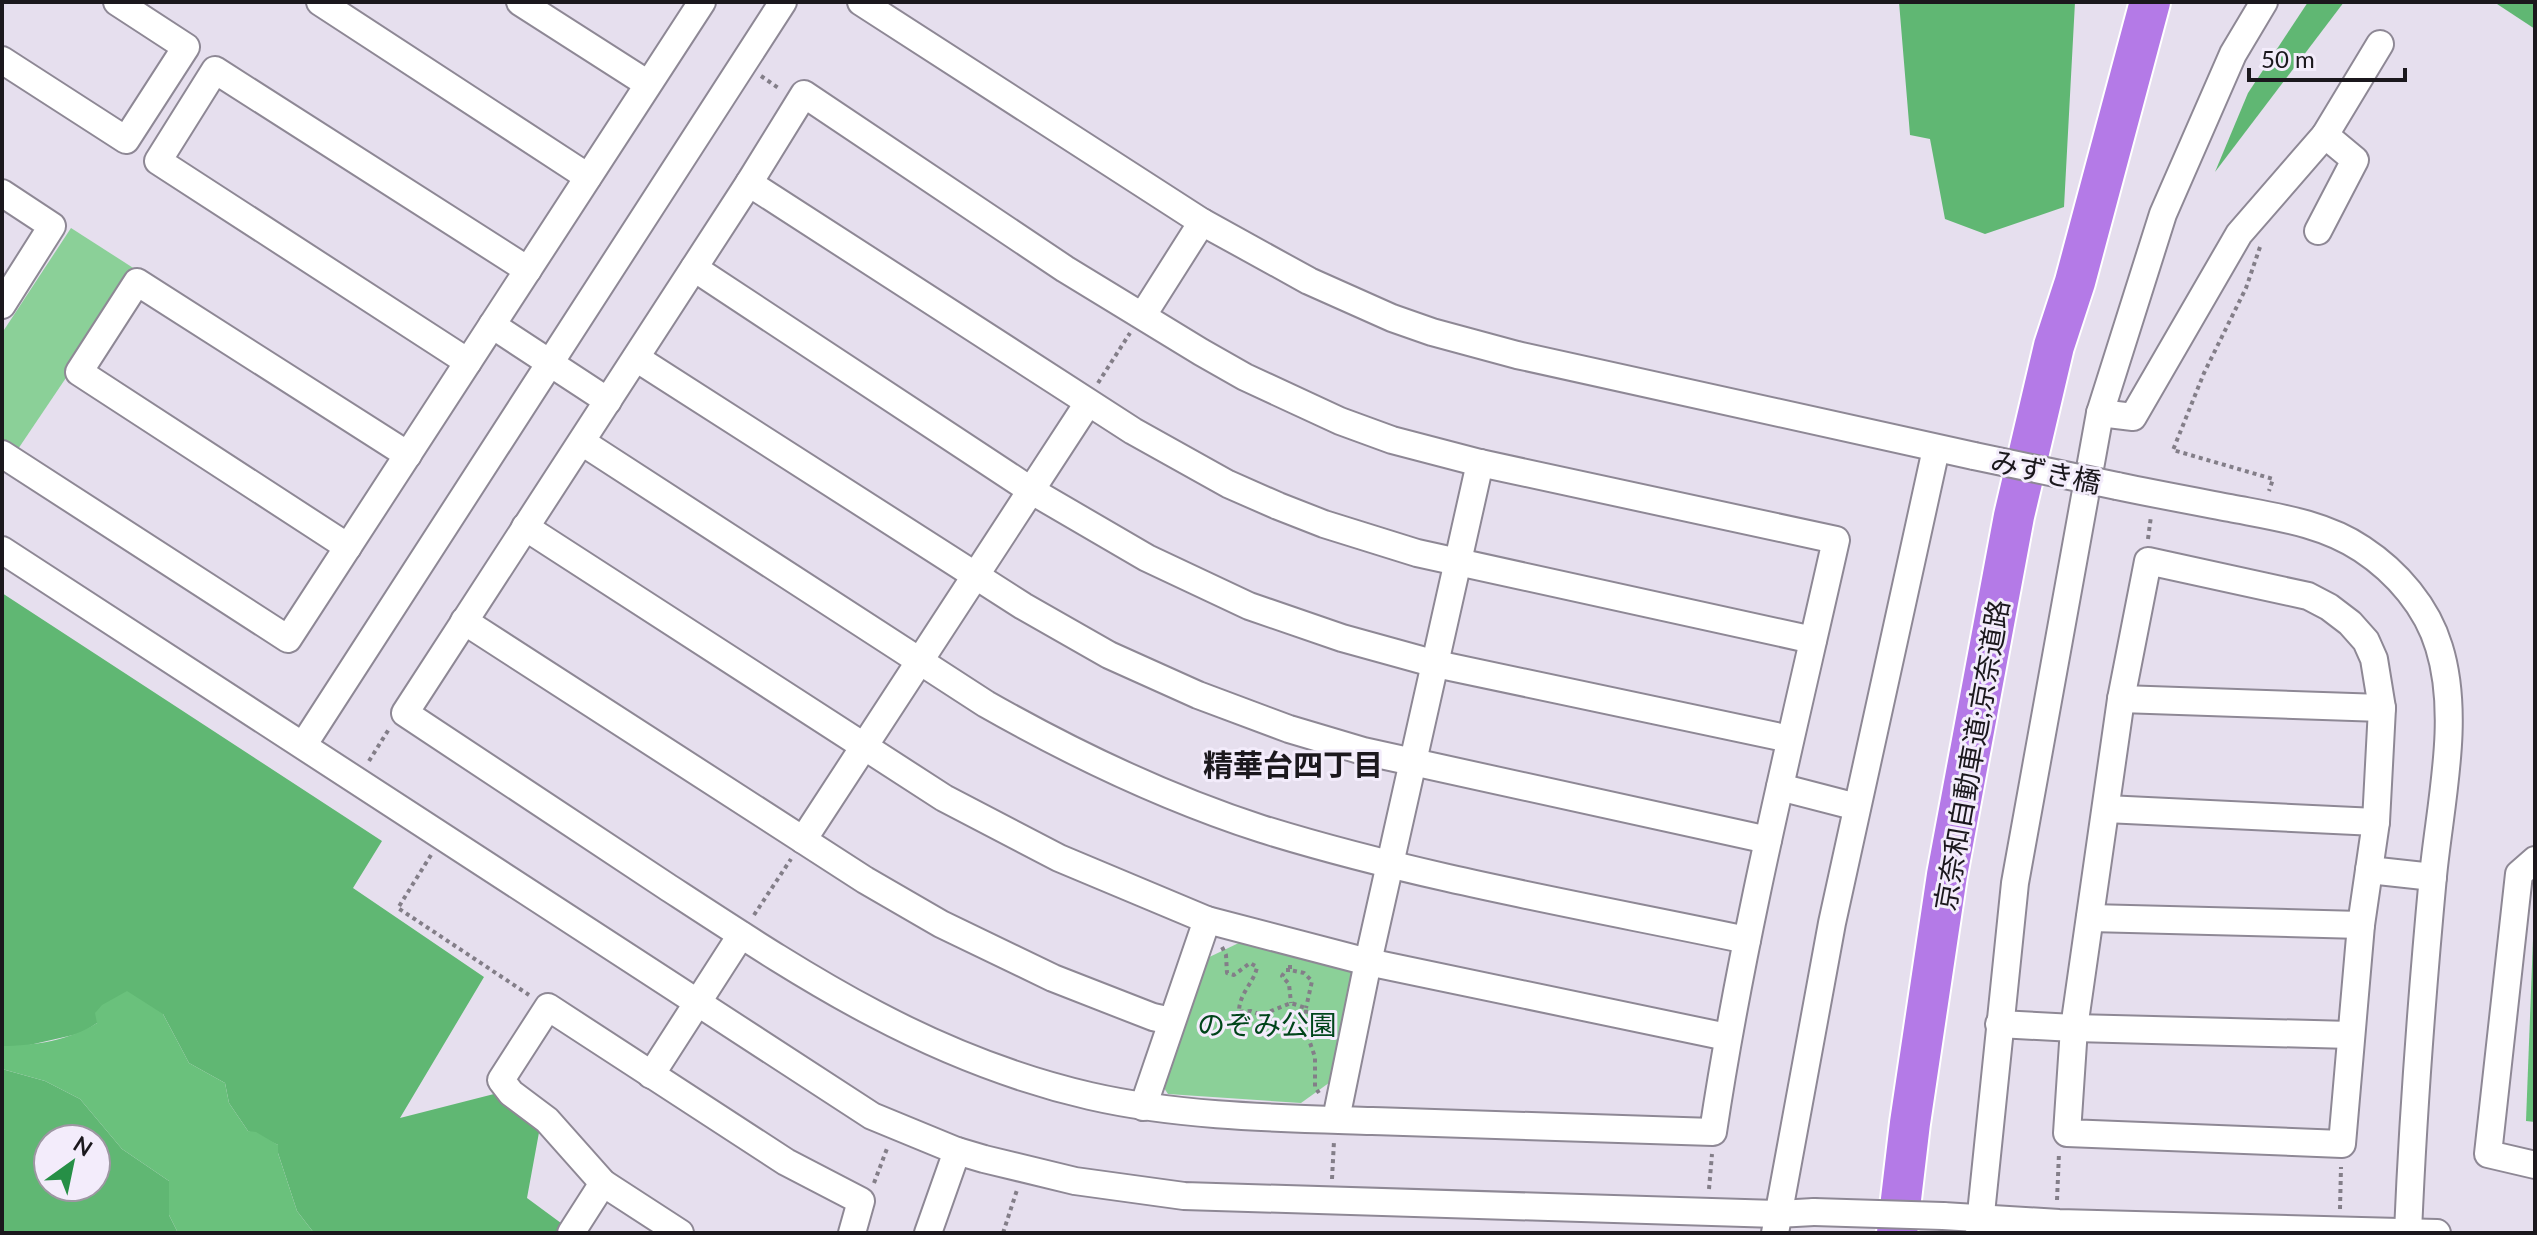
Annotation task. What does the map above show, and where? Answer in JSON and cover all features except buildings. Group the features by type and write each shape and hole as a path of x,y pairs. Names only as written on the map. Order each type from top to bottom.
{"highway":[{"name":"京奈和自動車道;京奈道路","path":"1897,1233 1947,875 2014,516 2054,346 2075,282 2148,8"},
{"name":"京奈和自動車道;京奈道路","path":"1927,1225 1940,1003 2035,485 2065,352 2075,282"},
{"path":"1867,1233 1947,875"}],"street":[{"path":"117,2 186,47 126,140"},
{"path":"320,2 588,177"},
{"path":"520,2 648,84"},
{"path":"2,454 288,639 702,2"},
{"path":"304,744 783,2"},
{"name":"みずき橋","path":"861,2 1202,222 1309,281 1365,307 1432,332 1517,355 1936,449 2319,527 2364,551 2384,566 2413,597 2432,627 2439,647 2448,699 2408,1232"},
{"path":"1980,1226 2015,883 2100,413 2163,214 2233,54 2264,2"},
{"path":"2100,413 2133,417 2239,234 2325,135 2380,44"},
{"path":"2,60 468,362"},
{"path":"158,161 215,70 528,270"},
{"path":"804,94 1065,269 1201,352 1290,399 1392,440 1480,463 1836,540 1747,940 1727,1037 1713,1132 1171,1111 1143,1107 1024,1077 925,1041 877,1017 741,935 405,713 799,102 804,94"},
{"path":"2318,231 2355,160 2325,135"},
{"path":"749,183 1088,403 1180,458 1278,506 1370,539 1813,640"},
{"path":"2,193 52,226 2,305"},
{"path":"1143,315 1202,222"},
{"path":"694,268 1032,491 1147,558 1249,606 1342,638 1436,664 1790,739"},
{"path":"348,547 79,372 112,320 137,282 408,455"},
{"path":"492,325 608,401"},
{"path":"636,358 1023,606 1098,649 1198,695 1289,729 1363,751 1768,840"},
{"path":"803,840 1088,403"},
{"path":"582,442 920,663 1034,731 1131,779 1263,829 1391,864 1747,940"},
{"path":"1776,1224 1832,923 1936,449"},
{"path":"1336,1119 1368,962 1480,463"},
{"path":"525,527 944,798 1000,829 1108,880 1207,920 1368,962 1727,1037"},
{"path":"2,550 872,1116 957,1151 1075,1181 1184,1196 1776,1224 1814,1212 1927,1225 2059,1223 2437,1233"},
{"path":"2148,561 2308,596 2350,623 2366,641 2374,659 2382,708 2376,822 2361,925 2342,1144 2067,1133 2074,1028 2121,699 2148,561"},
{"path":"464,621 915,910 996,953 1103,999 1171,1021"},
{"path":"2121,699 2382,708"},
{"path":"1780,787 1857,807"},
{"path":"2106,809 2376,822"},
{"path":"2535,860 2519,874 2488,1154 2535,1165"},
{"path":"2369,870 2433,877"},
{"path":"2090,918 2361,925"},
{"path":"1143,1107 1207,920"},
{"path":"651,1075 741,935"},
{"path":"680,1233 603,1183 547,1120 511,1093 501,1080 548,1007 786,1162 861,1201 852,1233"},
{"path":"1999,1024 2351,1035"},
{"path":"928,1233 957,1151"},
{"path":"571,1233 603,1183"}],"path":[{"path":"756,72 799,102"},
{"path":"2239,234 2261,243 2246,288 2204,373 2173,450 2273,479 2271,491 2256,489"},
{"path":"1088,403 1107,368 1143,315"},
{"path":"2148,561 2146,551 2152,507"},
{"path":"369,761 394,722 405,713"},
{"path":"741,935 803,840"},
{"path":"433,853 398,908 548,1007"},
{"path":"1207,920 1226,955 1227,973 1240,973 1250,963 1257,967 1257,973 1242,995 1239,1012 1251,1011 1261,1015 1291,1003 1306,1008"},
{"path":"1290,970 1293,942"},
{"path":"1291,1003 1289,984 1282,976 1286,970 1304,973 1312,981 1306,1014 1317,1027 1309,1040 1315,1057 1315,1087 1336,1119 1332,1179"},
{"path":"1709,1189 1713,1132"},
{"path":"2057,1201 2059,1148 2067,1133"},
{"path":"861,1201 870,1191 889,1142"},
{"path":"2340,1209 2342,1144"},
{"path":"1003,1233 1018,1188"}],"green space":[{"path":"71,228 138,271 14,455 2,447 2,333"},
{"name":"のぞみ公園","path":"1245,940 1350,968 1355,975 1333,1080 1301,1103 1168,1094 1160,1082 1201,961"}],"shaded area":[{"path":"1899,2 2075,2 2064,207 1985,234 1945,219 1930,139 1910,135"},
{"path":"2308,2 2344,2 2215,172 2248,93"},
{"path":"2494,2 2535,2 2535,29"},
{"path":"2,593 382,841 353,888 484,977 400,1118 494,1094 540,1127 527,1198 565,1226 562,1233 314,1233 297,1211 278,1145 248,1131 229,1103 225,1083 189,1063 163,1014 97,1023 82,1033 25,1046 2,1046"},
{"path":"2535,887 2535,1122 2526,1121"},
{"path":"127,991 163,1014 189,1063 225,1083 229,1103 248,1131 256,1132 278,1145 297,1211 314,1233 178,1233 169,1215 169,1181 122,1149 112,1137 112,1123 100,1123 80,1099 45,1081 2,1069 2,1046 51,1041 76,1034 97,1023 95,1013 102,1005"},
{"path":"2,1069 45,1081 80,1099 100,1123 32,1123 32,1203 112,1203 112,1137 122,1149 169,1181 169,1215 178,1233 2,1233"}],"district":[{"name":"精華台四丁目","path":"1293,764"}]}
